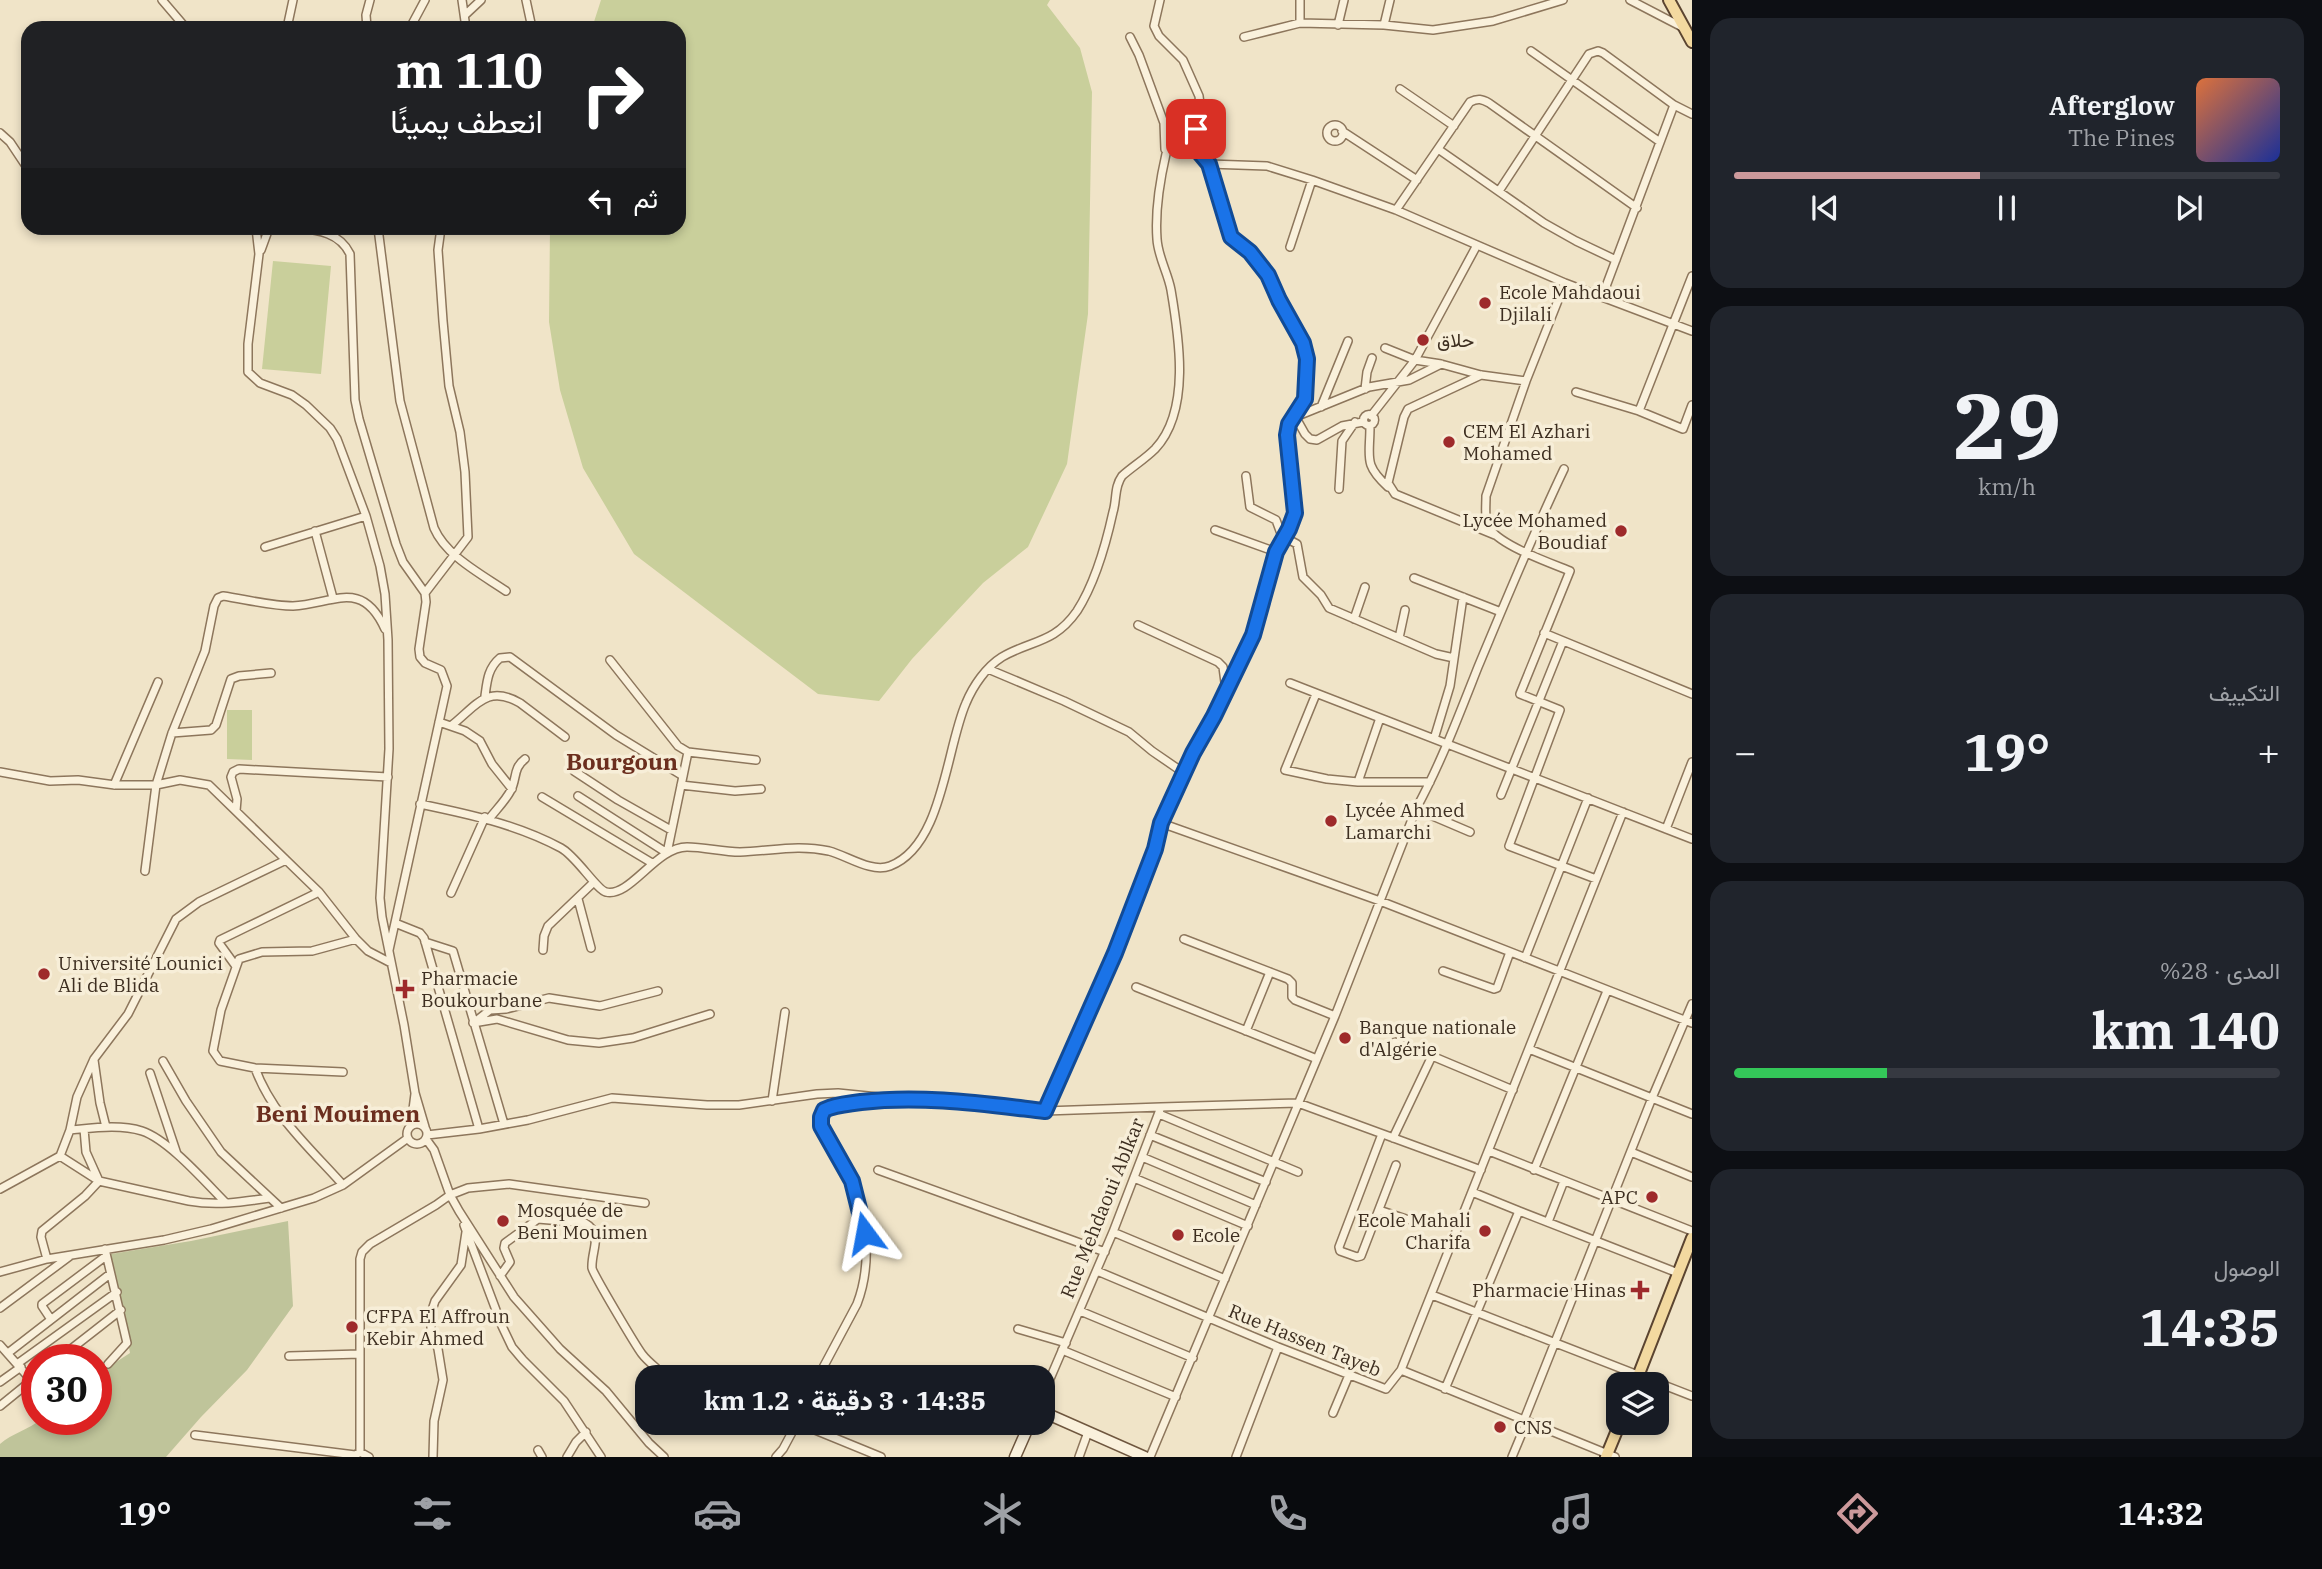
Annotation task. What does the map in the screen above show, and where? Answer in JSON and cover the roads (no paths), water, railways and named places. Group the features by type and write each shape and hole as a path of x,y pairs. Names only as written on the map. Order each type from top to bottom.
{"main road":[{"path":"1669,0 1692,42"},
{"path":"1640,1372 1678,1273 1689,1256 1692,1238"},
{"path":"1609,1456 1616,1435"}],"street":[{"path":"162,0 180,21"},
{"path":"288,21 293,0"},
{"path":"367,21 370,0"},
{"path":"414,21 425,0"},
{"path":"462,0 465,21"},
{"path":"465,15 481,0"},
{"path":"526,0 531,21"},
{"path":"1160,0 1154,26 1158,36 1183,60 1199,96 1201,113 1196,129"},
{"path":"1300,0 1300,23"},
{"path":"1338,24 1344,0"},
{"path":"1384,25 1390,0"},
{"path":"1244,37 1300,23 1384,25 1433,30 1493,21 1563,0"},
{"path":"1630,0 1684,28"},
{"path":"1130,37 1164,123 1166,156"},
{"path":"1531,51 1660,142"},
{"path":"1499,191 1589,54 1598,51 1674,105 1692,114"},
{"path":"1400,89 1454,126"},
{"path":"1396,210 1470,102 1476,99 1482,99 1637,208"},
{"path":"1602,297 1674,105"},
{"path":"420,804 487,818 560,848 580,864 601,889 612,892 634,880 667,853 686,847 741,852 799,847 841,854 876,867 892,866 903,858 926,833 933,818 966,703 988,669 1006,655 1050,638 1077,611 1097,568 1114,509 1118,482 1154,450 1170,423 1175,408 1180,358 1171,287 1160,256 1156,228 1166,156 1178,116 1184,111 1190,111 1193,114 1199,152 1209,164 1231,237 1250,252 1268,275 1303,343 1307,359 1305,399 1289,424 1288,452 1295,513 1276,552 1253,635 1161,823 1155,849 1111,964 1045,1111"},
{"path":"1342,131 1417,180"},
{"path":"0,133 21,158"},
{"path":"1438,149 1576,242 1616,260"},
{"path":"1209,164 1267,166 1312,180 1396,210 1565,283 1692,331"},
{"path":"1290,247 1312,180"},
{"path":"257,235 259,254 248,344 248,372 260,383 306,405 330,428 337,439 366,516 382,580 388,637 388,777 380,898 425,1136"},
{"path":"259,254 265,235"},
{"path":"331,235 344,244 350,254 355,400 359,419 396,544 403,562 425,593 426,606 419,653 422,660 441,670 445,678 446,694 389,953"},
{"path":"379,235 400,401 434,528 440,540 455,555 506,591"},
{"path":"425,593 468,537 469,525 460,432 448,373 438,250 440,235"},
{"path":"1296,418 1310,439 1317,440 1342,426 1374,422 1371,416 1415,360 1477,245"},
{"path":"1639,411 1692,276"},
{"path":"1497,536 1490,529 1485,517 1486,496 1526,381 1565,283"},
{"path":"1321,407 1348,341"},
{"path":"1385,348 1415,360 1481,375 1526,381"},
{"path":"1365,389 1372,358"},
{"path":"1289,424 1296,418 1365,389 1409,380 1441,364"},
{"path":"1390,489 1389,475 1408,409 1481,375"},
{"path":"1576,392 1639,411 1684,429 1692,405"},
{"path":"1363,424 1370,467 1395,494 1497,536 1525,552 1570,571 1520,694 1560,710 1509,846 1596,879"},
{"path":"1339,489 1342,441 1363,424"},
{"path":"1055,1417 1127,1453 1148,1457 1193,1358 1335,1016 1416,809 1447,744 1525,552 1564,469"},
{"path":"1246,476 1250,507 1276,520 1284,538 1297,544 1303,576 1329,608 1436,654 1454,659"},
{"path":"265,547 366,516"},
{"path":"1215,530 1276,552"},
{"path":"316,531 333,598"},
{"path":"1415,578 1501,612"},
{"path":"1354,619 1365,587"},
{"path":"145,870 156,785 205,651 218,598 223,596 292,606 333,598 352,598 370,605 377,612 388,637"},
{"path":"1434,739 1450,686 1463,597"},
{"path":"1399,638 1405,610"},
{"path":"1138,625 1218,662 1224,673 1226,691"},
{"path":"1545,633 1692,694"},
{"path":"1501,795 1563,641"},
{"path":"485,696 492,666 500,658 510,657 616,735 682,776"},
{"path":"610,660 678,746 688,752 757,760"},
{"path":"988,669 1129,732 1184,773"},
{"path":"173,733 211,730 216,725 231,679 271,673"},
{"path":"114,785 158,682"},
{"path":"1290,682 1692,839"},
{"path":"1316,694 1284,770 1358,782 1430,782"},
{"path":"452,725 485,696 497,695 512,699 565,737"},
{"path":"1358,782 1380,718"},
{"path":"439,722 452,725 480,741 492,764 512,789"},
{"path":"667,853 688,752"},
{"path":"451,893 487,818 512,789 513,776 525,759"},
{"path":"1666,828 1692,762"},
{"path":"236,811 237,799 231,777 233,772 239,769 388,777"},
{"path":"574,771 671,831"},
{"path":"0,772 50,781 78,780 114,785 156,785 180,780 209,785 318,892 368,951 391,963"},
{"path":"681,785 735,791 761,789"},
{"path":"578,796 667,853"},
{"path":"542,797 652,863"},
{"path":"1525,958 1588,798"},
{"path":"1416,809 1470,832"},
{"path":"1401,1370 1623,812"},
{"path":"1161,823 1380,901 1689,1022"},
{"path":"0,1189 60,1156 70,1130 77,1097 94,1059 128,1014 171,926 182,913 286,860"},
{"path":"544,950 544,936 548,926 594,883"},
{"path":"235,965 222,951 220,940 318,892"},
{"path":"578,899 591,948"},
{"path":"395,923 420,933 425,942 479,1129"},
{"path":"343,1072 255,1068 220,1060 214,1051 221,1010 239,959 262,952 312,951 356,939"},
{"path":"1184,939 1291,981 1292,997 1295,1000 1335,1016"},
{"path":"425,942 453,951 504,1124"},
{"path":"1443,971 1494,989 1497,988 1510,952"},
{"path":"1246,1031 1269,972"},
{"path":"1136,987 1317,1059"},
{"path":"1534,1170 1607,990"},
{"path":"473,1023 490,1010 506,1010 549,998 600,1006 658,991"},
{"path":"1512,1457 1554,1343 1652,1098 1689,1022 1692,1004"},
{"path":"772,1101 785,1012"},
{"path":"473,1023 496,1019 568,1040 599,1043 633,1038 710,1014"},
{"path":"1395,1042 1513,1090"},
{"path":"1529,1049 1692,1114"},
{"path":"1393,1138 1432,1056"},
{"path":"94,1059 106,1127"},
{"path":"163,1061 186,1101 221,1152 281,1208"},
{"path":"255,1068 262,1088 273,1106 342,1185"},
{"path":"150,1073 177,1154"},
{"path":"415,1093 411,1125 408,1129 408,1138 413,1143 425,1136 504,1124 612,1098 739,1105 838,1093 889,1099 943,1100 1045,1111 1160,1111 1298,1172"},
{"path":"824,1365 861,1293 866,1258 865,1233 852,1181 821,1126 821,1117 824,1110 834,1105 889,1099"},
{"name":"Rue Mehdaoui Ablkar","path":"1055,1367 1105,1252 1160,1111 1298,1102 1481,1170"},
{"path":"411,1125 418,1123 437,1157 512,1346 564,1401 601,1457"},
{"path":"70,1130 106,1127 142,1131 177,1154 226,1203"},
{"path":"84,1129 86,1152 99,1181"},
{"path":"1381,1134 1339,1247 1340,1251 1361,1256 1396,1165"},
{"path":"1150,1135 1266,1182"},
{"path":"0,1272 47,1259 105,1252 176,1237 314,1198 342,1185 408,1138"},
{"path":"1489,1151 1692,1231"},
{"path":"1631,1152 1692,1177"},
{"path":"60,1156 99,1181 201,1203 268,1198"},
{"path":"1142,1157 1256,1206"},
{"path":"878,1170 1105,1252"},
{"path":"1134,1178 1248,1226"},
{"path":"47,1259 42,1231 99,1181"},
{"path":"1548,1222 1564,1181"},
{"path":"356,1455 360,1259 362,1252 370,1244 450,1195 468,1188 499,1184 645,1203"},
{"path":"1472,1192 1678,1273"},
{"path":"1379,1210 1424,1225"},
{"path":"458,1211 514,1297 561,1349 606,1391 664,1457"},
{"path":"1446,1389 1519,1211"},
{"path":"500,1276 510,1262 503,1248 505,1243 533,1222 541,1219 589,1225 596,1237 592,1269 642,1354 653,1365"},
{"path":"433,1457 434,1421 443,1380 438,1349 431,1329 431,1313 435,1301 461,1265 466,1232"},
{"path":"1113,1232 1225,1279"},
{"path":"105,1252 117,1292 127,1344 112,1360"},
{"path":"50,1318 42,1304 105,1252"},
{"path":"0,1308 73,1254"},
{"name":"Rue Hassen Tayeb","path":"1097,1271 1278,1348 1386,1389 1401,1370 1609,1456"},
{"path":"19,1365 3,1350 110,1273"},
{"path":"0,1382 117,1292"},
{"path":"1432,1295 1619,1372"},
{"path":"77,1344 121,1310"},
{"path":"1080,1311 1193,1358"},
{"path":"1018,1329 1064,1346 1176,1397"},
{"path":"1236,1457 1278,1348"},
{"path":"289,1356 360,1354"},
{"path":"1334,1413 1349,1375"},
{"path":"0,1406 21,1389"},
{"path":"1669,1389 1692,1396"},
{"path":"567,1457 586,1432"},
{"path":"1079,1457 1088,1432"},
{"path":"195,1435 369,1457"},
{"path":"776,1457 791,1435"},
{"path":"827,1435 881,1457"},
{"path":"1015,1457 1025,1435"}],"place":[{"name":"Ecole Mahdaoui Djilali","path":"1485,303"},
{"name":"حلاق","path":"1423,340"},
{"name":"CEM El Azhari Mohamed","path":"1449,442"},
{"name":"Lycée Mohamed Boudiaf","path":"1621,531"},
{"name":"Lycée Ahmed Lamarchi","path":"1331,821"},
{"name":"Université Lounici Ali de Blida","path":"44,974"},
{"name":"Pharmacie Boukourbane","path":"405,989"},
{"name":"Banque nationale d'Algérie","path":"1345,1038"},
{"name":"APC","path":"1652,1197"},
{"name":"Mosquée de Beni Mouimen","path":"503,1221"},
{"name":"Ecole Mahali Charifa","path":"1485,1231"},
{"name":"Ecole","path":"1178,1235"},
{"name":"Pharmacie Hinas","path":"1640,1290"},
{"name":"CFPA El Affroun Kebir Ahmed","path":"352,1327"},
{"name":"CNS","path":"1500,1427"}],"district":[{"name":"Bourgoun","path":"622,761"},
{"name":"Beni Mouimen","path":"338,1113"}]}
